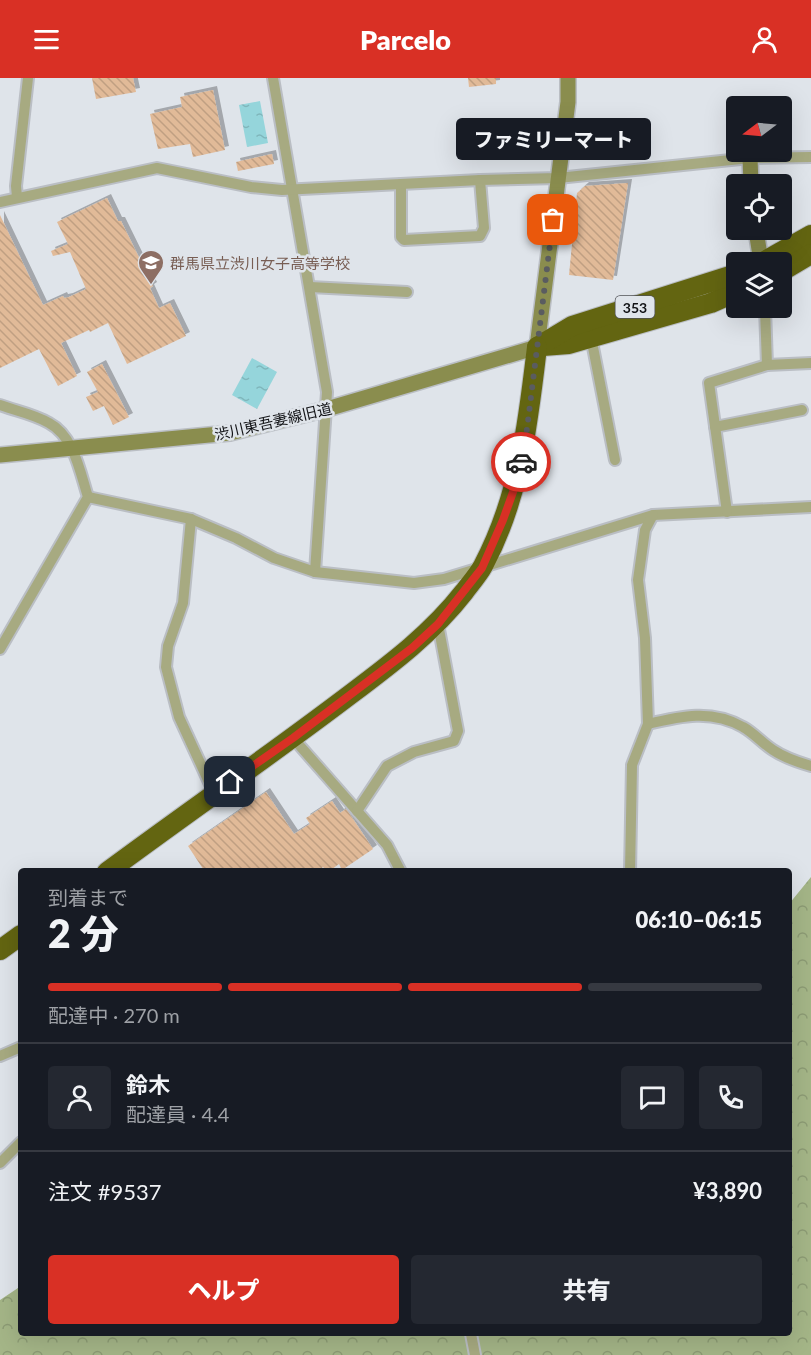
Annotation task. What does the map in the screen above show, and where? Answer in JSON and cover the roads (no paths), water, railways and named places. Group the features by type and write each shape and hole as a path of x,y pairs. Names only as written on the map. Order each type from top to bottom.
{"highway":[{"path":"780,252 811,235"},
{"path":"792,265 811,254"},
{"name":"353","path":"537,347 572,326 726,278"},
{"name":"353","path":"537,347 569,344 711,303 726,296"},
{"path":"112,868 293,738 412,648 438,624 482,568 517,481 527,429 537,347"},
{"path":"0,950 18,937"}],"street":[{"path":"17,197 16,186 28,78"},
{"path":"273,78 327,392 315,572"},
{"path":"537,347 568,102 568,78"},
{"path":"792,158 811,158"},
{"path":"0,202 157,168 268,190 558,178 726,160"},
{"path":"401,183 401,237 404,240 480,236 484,228 480,180"},
{"path":"310,287 407,292"},
{"path":"765,318 767,365"},
{"path":"591,337 615,460"},
{"name":"渋川東吾妻線旧道","path":"0,455 230,433 327,409 537,347"},
{"path":"727,512 710,384 767,365 811,363"},
{"path":"0,405 51,423 64,436 72,448 88,497 0,650"},
{"path":"715,427 802,410"},
{"path":"88,497 190,519 236,538 274,558 315,572 414,583 444,579 653,515 811,507"},
{"path":"630,868 632,765 648,724 645,638 638,580 645,530 653,515"},
{"path":"190,519 183,603 168,646 166,667 179,717 214,793"},
{"path":"357,811 387,766 414,752 454,741 458,731 438,624"},
{"path":"648,724 680,716 709,715 727,719 794,762 811,766"},
{"path":"293,738 387,845 399,868"},
{"path":"0,1056 18,1048"},
{"path":"0,1163 18,1145"},
{"path":"471,1336 475,1355"}],"water":[{"path":"260,101 268,143 247,147 239,105"},
{"path":"252,358 277,372 257,409 232,395"}],"place":[{"name":"ファミリーマート","path":"553,220"},
{"name":"群馬県立渋川女子高等学校","path":"151,286"}]}
